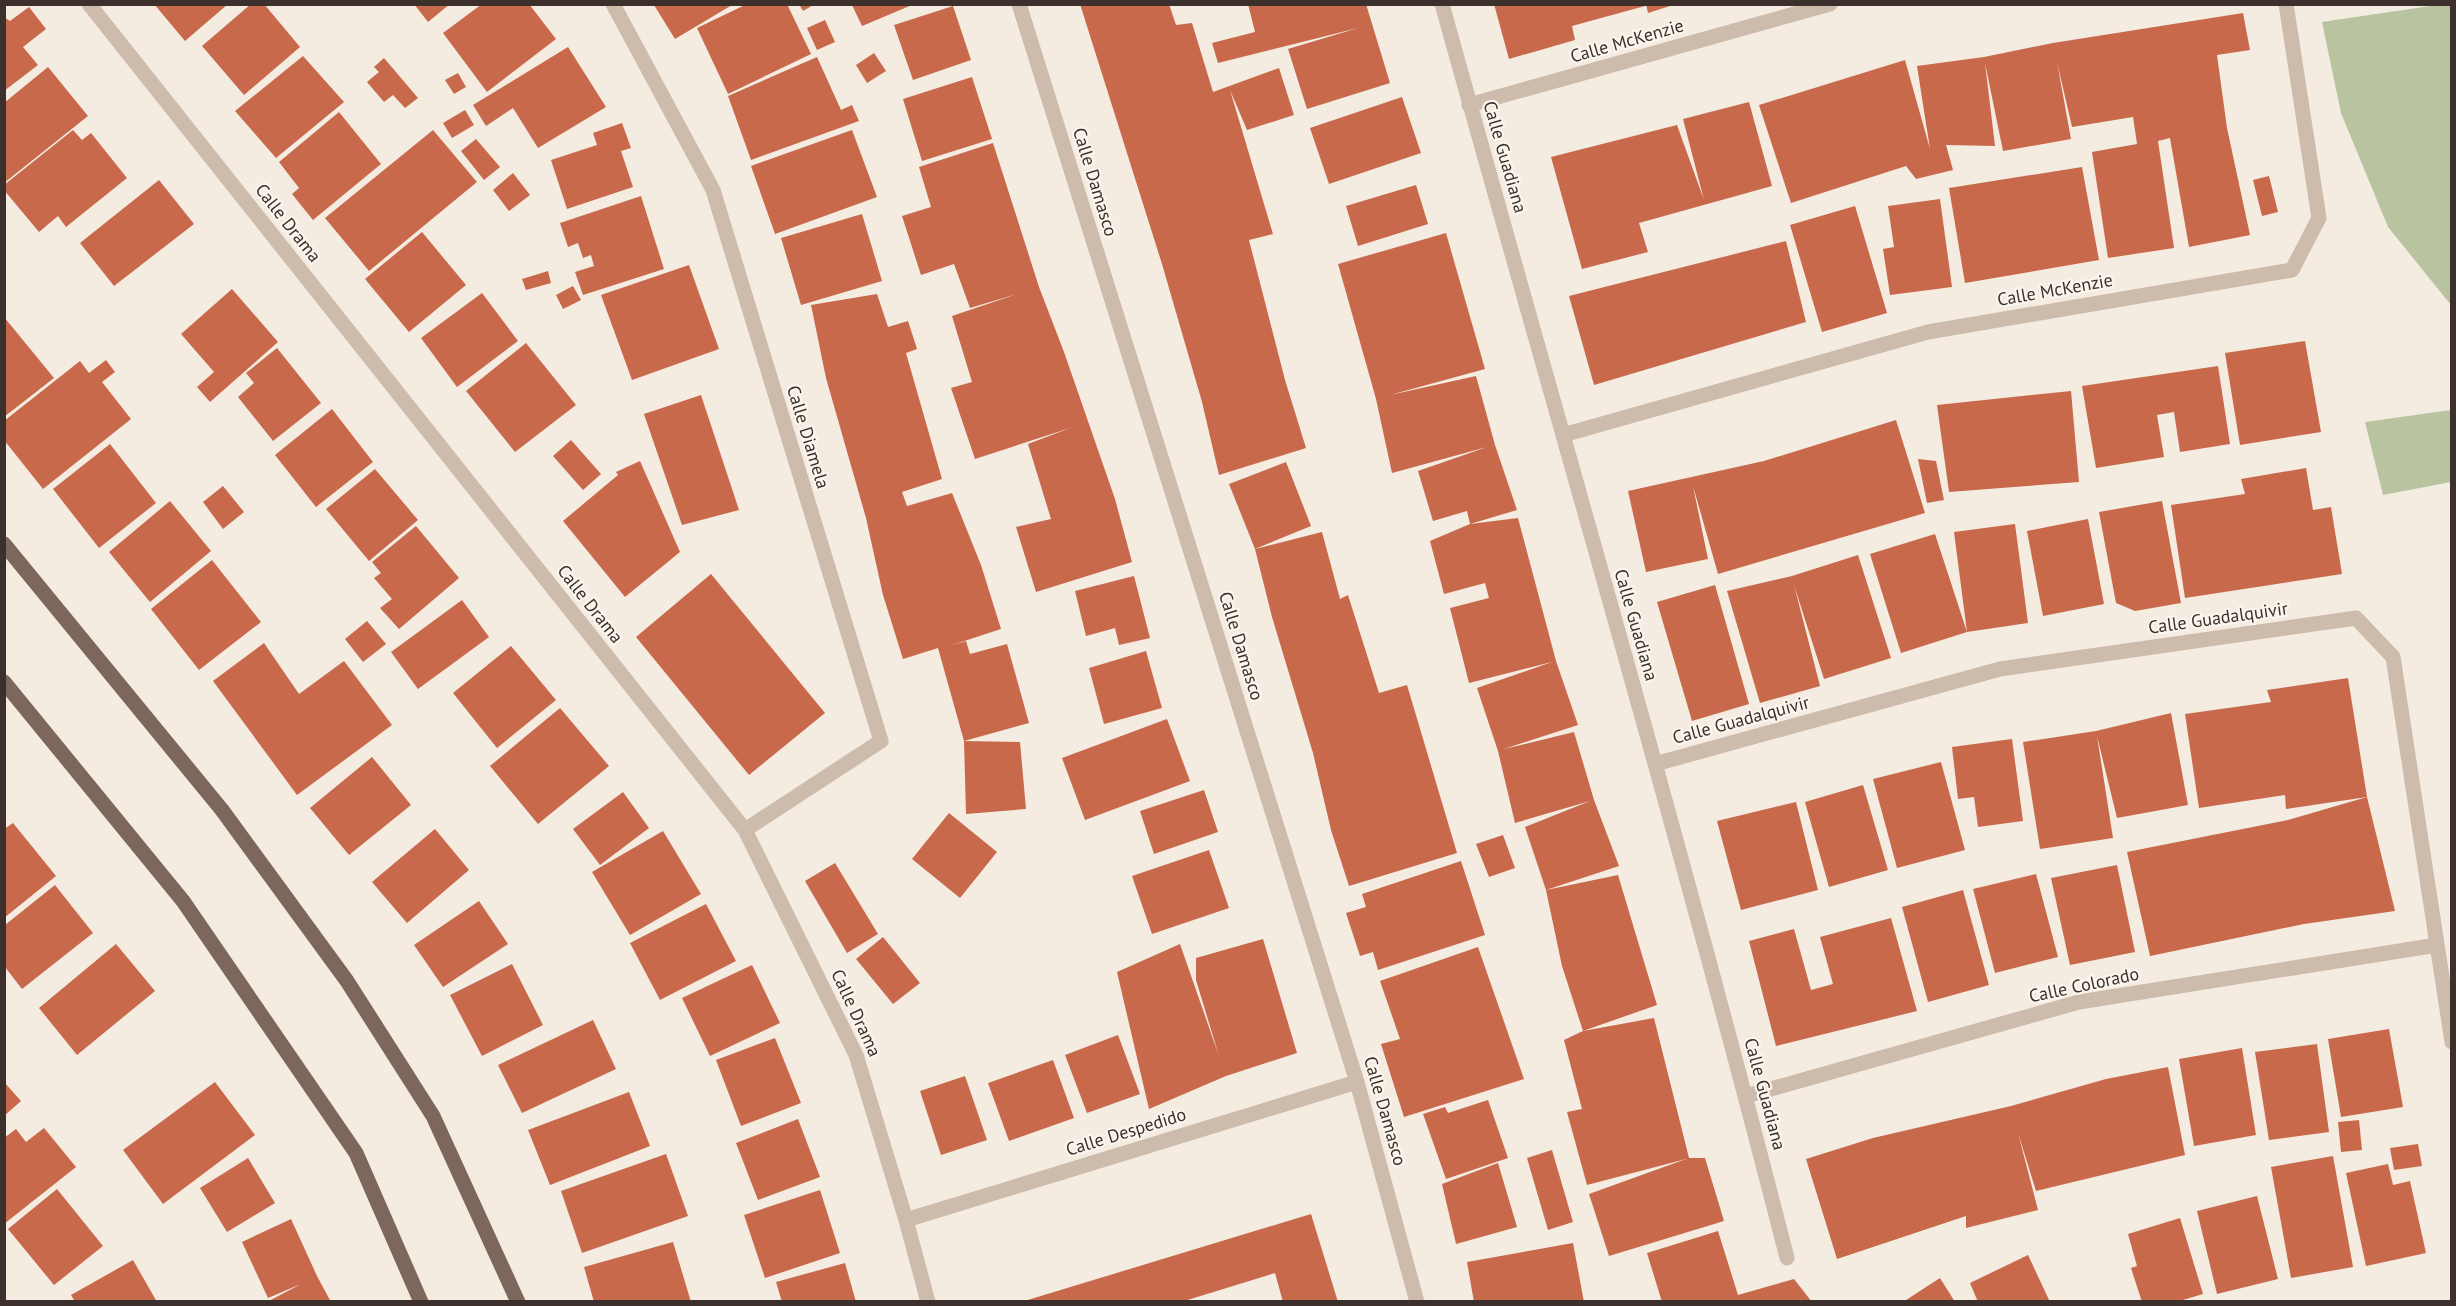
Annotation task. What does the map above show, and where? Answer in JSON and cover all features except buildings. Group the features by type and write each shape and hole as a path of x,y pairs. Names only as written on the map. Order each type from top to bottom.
{"main road":[{"path":"4,544 222,810 347,981 433,1116 518,1302"},
{"path":"4,682 183,901 356,1153 421,1302"}],"street":[{"name":"Calle Drama","path":"89,4 746,830 856,1056 906,1220 928,1302"},
{"name":"Calle Diamela","path":"614,4 713,190 881,741 746,830"},
{"name":"Calle Damasco","path":"1019,4 1358,1082 1418,1302"},
{"name":"Calle Guadiana","path":"1442,4 1655,764 1746,1096 1787,1258"},
{"name":"Calle McKenzie","path":"1470,105 1830,4"},
{"name":"Calle McKenzie","path":"1563,435 1928,332 2292,270 2319,218 2286,4"},
{"name":"Calle Guadalquivir","path":"1655,764 2000,669 2356,618 2393,657 2451,1042"},
{"name":"Calle Colorado","path":"1746,1096 2079,1002 2438,945"},
{"name":"Calle Despedido","path":"906,1220 1358,1082"}],"green space":[{"path":"2437,5 2452,5 2451,305 2388,227 2341,113 2322,22"},
{"path":"2451,410 2451,482 2383,495 2365,422"}]}
